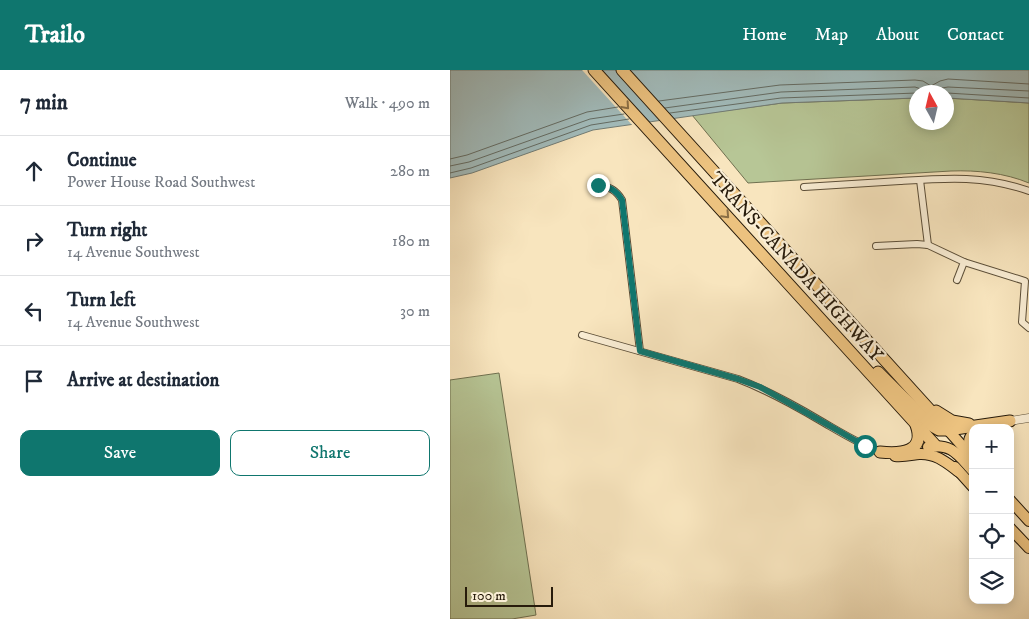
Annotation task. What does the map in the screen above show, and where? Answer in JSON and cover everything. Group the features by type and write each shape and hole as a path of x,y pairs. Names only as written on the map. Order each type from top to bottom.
{"highway":[{"name":"TRANS-CANADA HIGHWAY","path":"594,70 969,483"},
{"name":"TRANS-CANADA HIGHWAY","path":"622,70 969,454"},
{"path":"828,327 861,354 932,426 939,430 1010,421"},
{"path":"917,396 943,416 956,422 978,424 1010,421"},
{"path":"1001,424 1010,421"},
{"path":"900,452 911,448 918,442 915,424"},
{"path":"880,452 900,452 936,446 945,447 953,450 971,469"},
{"path":"880,452 900,457 922,454 933,455 959,472"},
{"path":"1014,503 1026,517"},
{"path":"1014,512 1029,527"},
{"path":"1014,532 1029,548"}],"street":[{"path":"804,187 953,178 980,179 1004,183 1029,191"},
{"path":"920,180 928,245"},
{"path":"598,185 608,186 622,200 640,351"},
{"path":"876,246 928,245 964,262 1025,281 1022,322 1029,328"},
{"path":"957,280 964,262"},
{"path":"582,335 738,379 760,387 858,442 880,452"},
{"path":"1010,421 1029,418"}],"green space":[{"path":"909,98 909,130 954,130 954,98 1029,103 1029,183 1001,175 951,171 748,183 692,115 782,103"},
{"path":"499,373 536,615 512,619 450,619 450,380"}],"water":[{"path":"450,70 1029,70 1029,103 954,98 954,85 909,85 909,98 782,103 593,130 472,173 450,178"}],"pier":[{"path":"582,70 602,70 650,124 633,126"}],"route":[{"path":"598,185 608,186 622,200 640,351 760,387 865,446"}]}
